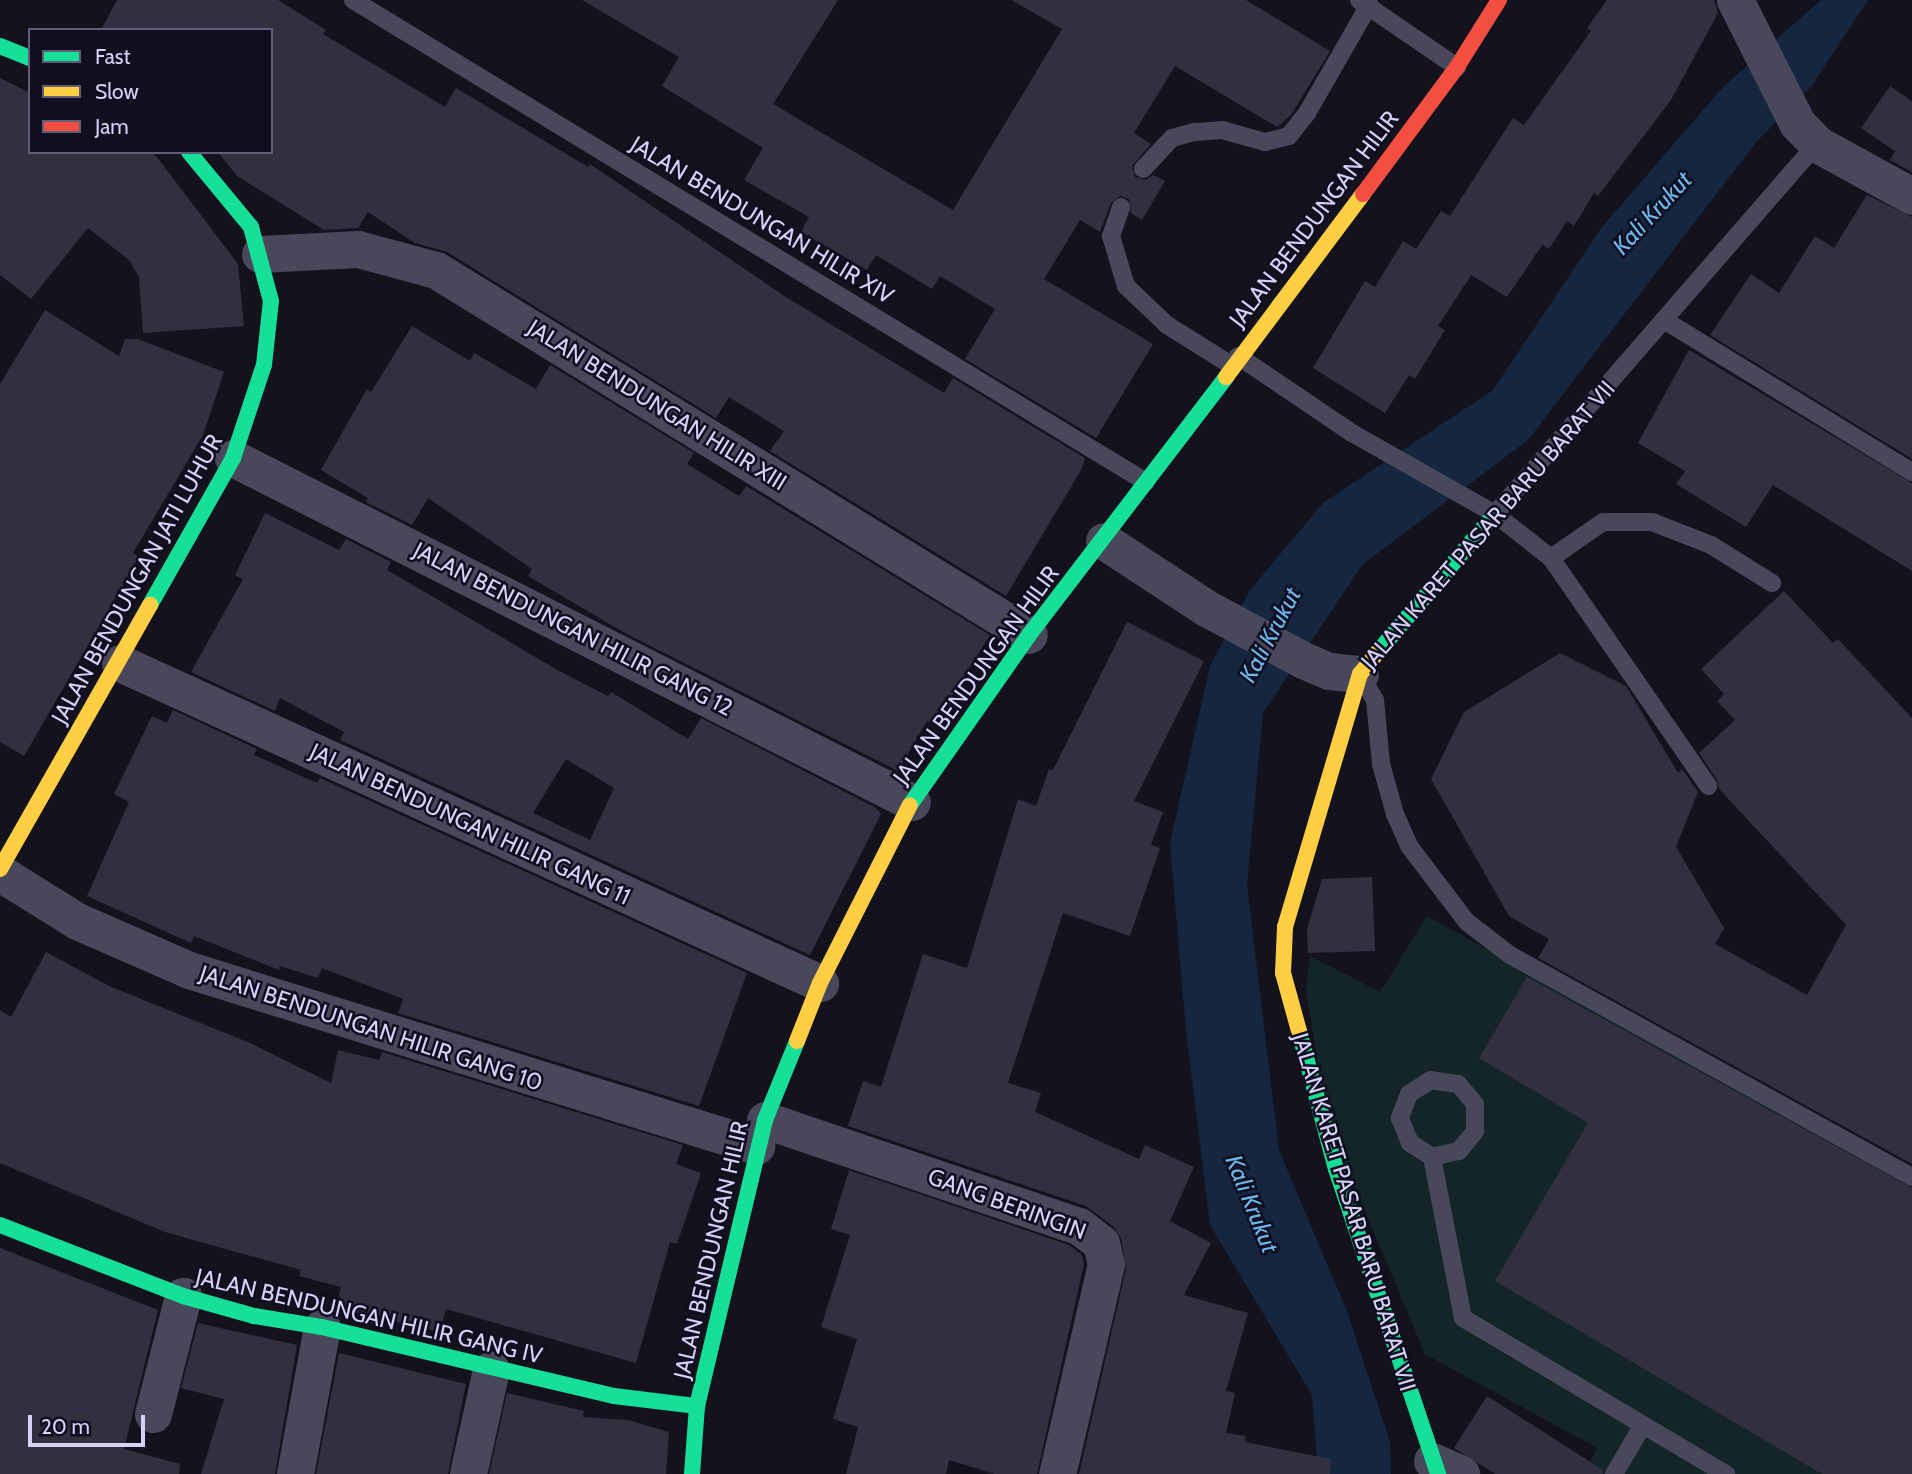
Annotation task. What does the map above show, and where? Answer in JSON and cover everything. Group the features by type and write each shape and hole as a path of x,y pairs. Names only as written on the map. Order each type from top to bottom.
{"street":[{"name":"JALAN BENDUNGAN HILIR","path":"692,1474 697,1406 761,1133 820,983 912,802 1029,635 1104,541 1235,361 1457,67 1499,0"},
{"path":"1735,0 1754,43 1807,134 1912,196"},
{"path":"0,46 28,57"},
{"name":"JALAN BENDUNGAN JATI LUHUR","path":"0,871 9,831 120,663 233,458 264,365 271,301 260,254 245,218 191,154"},
{"name":"JALAN BENDUNGAN HILIR XIII","path":"260,254 358,249 436,270 1029,635"},
{"name":"JALAN BENDUNGAN HILIR GANG 12","path":"233,458 912,802"},
{"name":"JALAN KARET PASAR BARU BARAT VII","path":"1444,1470 1336,1168 1283,973 1285,927 1360,674 1495,514"},
{"path":"1104,541 1208,609 1303,660 1329,671 1360,674"},
{"name":"JALAN BENDUNGAN HILIR GANG 11","path":"120,663 820,983"},
{"name":"JALAN BENDUNGAN HILIR GANG 10","path":"0,871 78,921 189,971 761,1133"},
{"name":"GANG BERINGIN","path":"761,1133 1079,1226 1101,1243 1106,1264 1057,1474"},
{"name":"JALAN BENDUNGAN HILIR GANG IV","path":"0,1225 183,1296 254,1316 322,1327 614,1396 697,1406"},
{"path":"153,1414 183,1296"},
{"path":"295,1474 322,1327"},
{"path":"468,1474 491,1369"}],"lane":[{"name":"JALAN BENDUNGAN HILIR XIV","path":"353,0 1146,482"},
{"path":"1143,169 1172,138 1195,132 1222,130 1265,142 1289,136 1307,113 1364,3 1457,67"},
{"name":"JALAN KARET PASAR BARU BARAT VII","path":"1495,514 1664,320 1807,134"},
{"path":"1121,207 1111,236 1126,286 1167,325 1235,361 1352,433 1476,502 1551,558 1708,786"},
{"path":"1664,320 1912,472"},
{"path":"1551,558 1603,522 1652,522 1711,545 1772,583"},
{"path":"1360,674 1375,700 1381,764 1405,835 1467,922 1510,955 1912,1177"},
{"path":"1432,1157 1459,1151 1475,1131 1475,1104 1458,1084 1431,1080 1409,1094 1400,1118 1410,1143 1432,1157 1463,1318 1727,1474"},
{"path":"1614,1474 1643,1425"}],"shaded area":[{"path":"1427,916 1912,1185 1912,1474 1584,1474 1597,1448 1425,1354 1327,1121 1306,990 1310,956 1380,992"}],"water":[{"name":"Kali Krukut","path":"1821,0 1868,0 1811,87 1757,141 1528,440 1363,564 1263,713 1247,885 1279,1150 1348,1314 1390,1442 1391,1474 1318,1474 1312,1395 1210,1225 1186,1031 1170,843 1210,666 1250,590 1324,502 1492,391 1602,227 1724,86"}],"building":[{"path":"117,0 278,0 326,30 323,34 445,107 456,88 588,167 590,164 786,297 944,393 953,378 1085,458 1081,470 1006,596 770,451 784,431 729,397 716,418 447,252 415,243 368,212 358,228 324,230 237,176 220,154 273,154 273,28 102,28"},
{"path":"582,0 838,0 773,104 953,210 1062,29 1011,0 1246,0 1330,51 1291,115 1277,127 1175,66 1134,133 1151,144 1132,166 1135,177 1146,180 1153,175 1165,181 1142,220 1131,213 1129,199 1120,196 1111,203 1100,232 1080,220 1044,279 1153,344 1096,438 965,359 995,309 940,276 932,289 876,255 867,270 801,232 809,217 744,180 763,148 662,86 679,57"},
{"path":"1607,0 1714,0 1718,13 1671,100 1598,196 1594,193 1574,226 1567,221 1549,249 1542,245 1507,297 1471,275 1438,326 1445,330 1415,379 1409,375 1385,413 1313,368 1365,281 1375,287 1403,241 1416,249 1441,211 1450,216 1513,118 1524,125 1591,31 1587,28"},
{"path":"0,78 28,92 28,154 153,154 157,157 238,264 244,326 143,333 139,277 129,260 88,228 31,299 0,275"},
{"path":"1890,86 1912,101 1912,172 1890,160 1895,151 1861,128"},
{"path":"1867,195 1912,217 1912,459 1710,335 1751,274 1779,293 1815,236 1834,248"},
{"path":"45,310 119,356 125,339 138,339 224,372 203,435 133,553 139,557 24,756 0,742 0,384"},
{"path":"412,326 470,361 474,353 536,389 550,365 694,453 687,464 739,496 746,486 990,635 934,725 927,721 898,771 625,633 528,576 532,569 428,498 412,525 366,502 368,498 321,470 367,389 371,392"},
{"path":"1689,350 1912,483 1912,571 1773,485 1746,527 1676,484 1685,471 1638,443"},
{"path":"265,513 339,550 346,539 391,562 387,570 561,672 608,696 611,692 688,739 701,718 876,808 881,814 810,955 340,740 344,732 280,698 275,711 191,672 243,579 235,575","holes":["566,759 614,788 590,840 533,813"]},
{"path":"1784,591 1833,643 1838,639 1912,718 1912,1164 1538,958 1549,939 1509,916 1431,779 1464,712 1560,653 1626,686 1678,773 1682,769 1698,792 1676,847 1724,928 1715,944 1807,995 1846,925 1719,789 1717,780 1699,753 1735,720 1717,701 1724,694 1701,669"},
{"path":"1127,622 1204,661 1134,801 1163,812 1151,845 1160,848 1130,936 1063,913 1008,1083 1041,1093 1035,1112 1139,1159 1145,1145 1194,1167 1170,1221 1211,1243 1184,1295 1248,1313 1226,1391 1235,1393 1226,1433 1246,1436 1245,1442 1331,1459 1330,1474 1079,1474 1126,1269 1121,1238 1114,1227 1086,1206 848,1126 863,1081 881,1087 923,954 967,968 1018,799 1036,806 1049,769 1053,770"},
{"path":"173,710 257,749 254,755 317,783 320,778 747,973 699,1106 398,1013 403,999 322,968 318,978 280,966 279,970 194,936 191,943 87,896 129,802 114,794 152,716 167,723"},
{"path":"1372,877 1375,951 1308,953 1307,929 1322,879"},
{"path":"46,952 109,986 250,1043 331,1083 338,1050 379,1060 382,1052 683,1145 676,1164 701,1173 677,1244 670,1242 636,1363 446,1309 440,1332 336,1308 341,1287 299,1276 301,1270 165,1232 0,1163 0,1010 11,1017"},
{"path":"1527,977 1912,1188 1912,1474 1822,1474 1495,1281 1588,1123 1479,1058"},
{"path":"849,1170 1069,1245 1082,1255 1084,1264 1037,1474 995,1474 949,1460 946,1474 846,1474 858,1427 833,1419 857,1339 821,1327 850,1235 831,1229"},
{"path":"0,1248 158,1310 124,1449 180,1464 179,1474 0,1474"},
{"path":"198,1323 297,1345 275,1474 201,1474 224,1399 181,1388"},
{"path":"339,1353 466,1384 448,1474 316,1474"},
{"path":"507,1393 584,1411 583,1417 628,1420 669,1432 666,1474 489,1474"},
{"path":"1487,1396 1603,1470 1603,1474 1495,1474 1454,1448"}],"traffic: fast":[{"path":"0,46 28,57"},
{"path":"150,605 233,458 264,365 271,301 251,227 191,154"},
{"path":"910,805 1029,635 1226,377"},
{"path":"1377,653 1495,514"},
{"path":"1299,1031 1336,1169 1438,1474"},
{"path":"692,1474 697,1406 765,1120 797,1041"},
{"path":"0,1225 183,1296 254,1316 322,1327 614,1396 697,1406"}],"traffic: slow":[{"path":"1226,377 1363,194"},
{"path":"0,869 150,605"},
{"path":"1299,1031 1283,973 1285,927 1360,674 1377,653"},
{"path":"797,1041 820,983 910,805"}],"traffic: jam":[{"path":"1363,194 1457,67 1499,0"}]}
